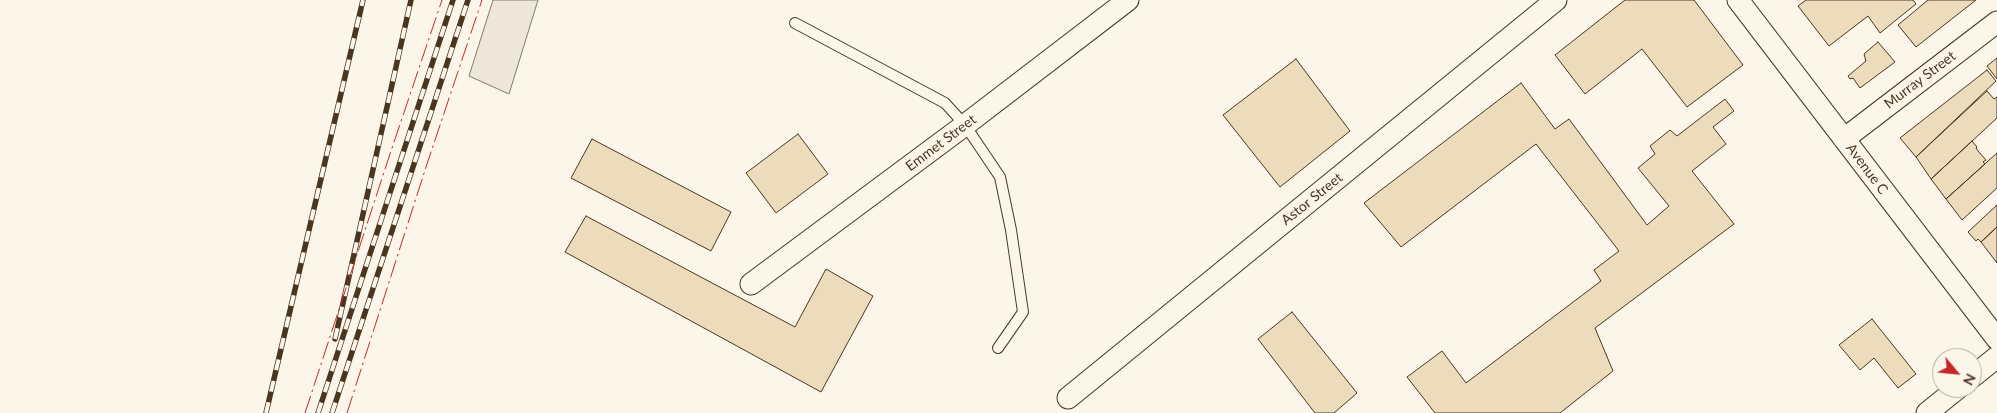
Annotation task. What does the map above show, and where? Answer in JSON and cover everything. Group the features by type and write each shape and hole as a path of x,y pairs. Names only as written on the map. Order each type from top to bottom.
{"street":[{"name":"Emmet Street","path":"751,284 965,125 1128,0"},
{"name":"Astor Street","path":"1069,402 1556,0"},
{"name":"Avenue C","path":"1738,0 1997,339"},
{"name":"Murray Street","path":"1844,139 1997,22"},
{"path":"1982,369 1997,357"},
{"path":"1927,413 1946,398"}],"lane":[{"path":"795,24 946,103 965,125 1000,177 1011,230 1023,312 998,348"}],"shaded area":[{"path":"493,0 538,0 509,94 469,76"}],"building":[{"path":"1625,0 1694,0 1743,65 1687,107 1642,49 1585,94 1555,55"},
{"path":"1806,0 1913,0 1916,4 1880,33 1868,16 1829,46 1798,6"},
{"path":"1928,0 1976,0 1916,47 1898,25"},
{"path":"1878,42 1895,62 1860,88 1853,78 1850,79 1848,76 1866,61 1864,54"},
{"path":"1997,58 1997,79 1987,66"},
{"path":"1296,59 1350,131 1280,187 1223,115"},
{"path":"1987,70 1996,81 1916,157 1900,138"},
{"path":"1521,83 1555,129 1569,119 1647,225 1669,206 1638,168 1655,154 1650,146 1670,130 1677,136 1725,99 1734,111 1713,127 1726,144 1692,171 1734,224 1595,328 1613,371 1560,413 1435,413 1407,377 1442,351 1466,383 1601,281 1594,270 1619,251 1536,144 1401,247 1364,203"},
{"path":"1987,91 1994,99 1997,97 1997,118 1931,179 1916,157"},
{"path":"798,134 828,174 776,213 746,173"},
{"path":"592,139 731,212 711,251 571,178"},
{"path":"1972,141 1986,160 1983,162 1985,164 1946,199 1931,179"},
{"path":"1997,153 1997,188 1962,220 1946,199"},
{"path":"1997,205 1997,227 1981,242 1978,239 1976,241 1968,232"},
{"path":"586,216 795,327 826,269 873,296 821,392 565,252"},
{"path":"1997,227 1997,263 1981,242"},
{"path":"1292,312 1357,393 1334,413 1315,413 1258,339"},
{"path":"1872,319 1916,374 1898,388 1874,358 1860,370 1839,345"}],"railway":[{"path":"266,413 363,0"},
{"path":"335,339 411,0"},
{"path":"318,413 453,0"},
{"path":"332,413 468,0"}],"power":[{"path":"305,413 442,0"},
{"path":"347,413 482,0"}]}
